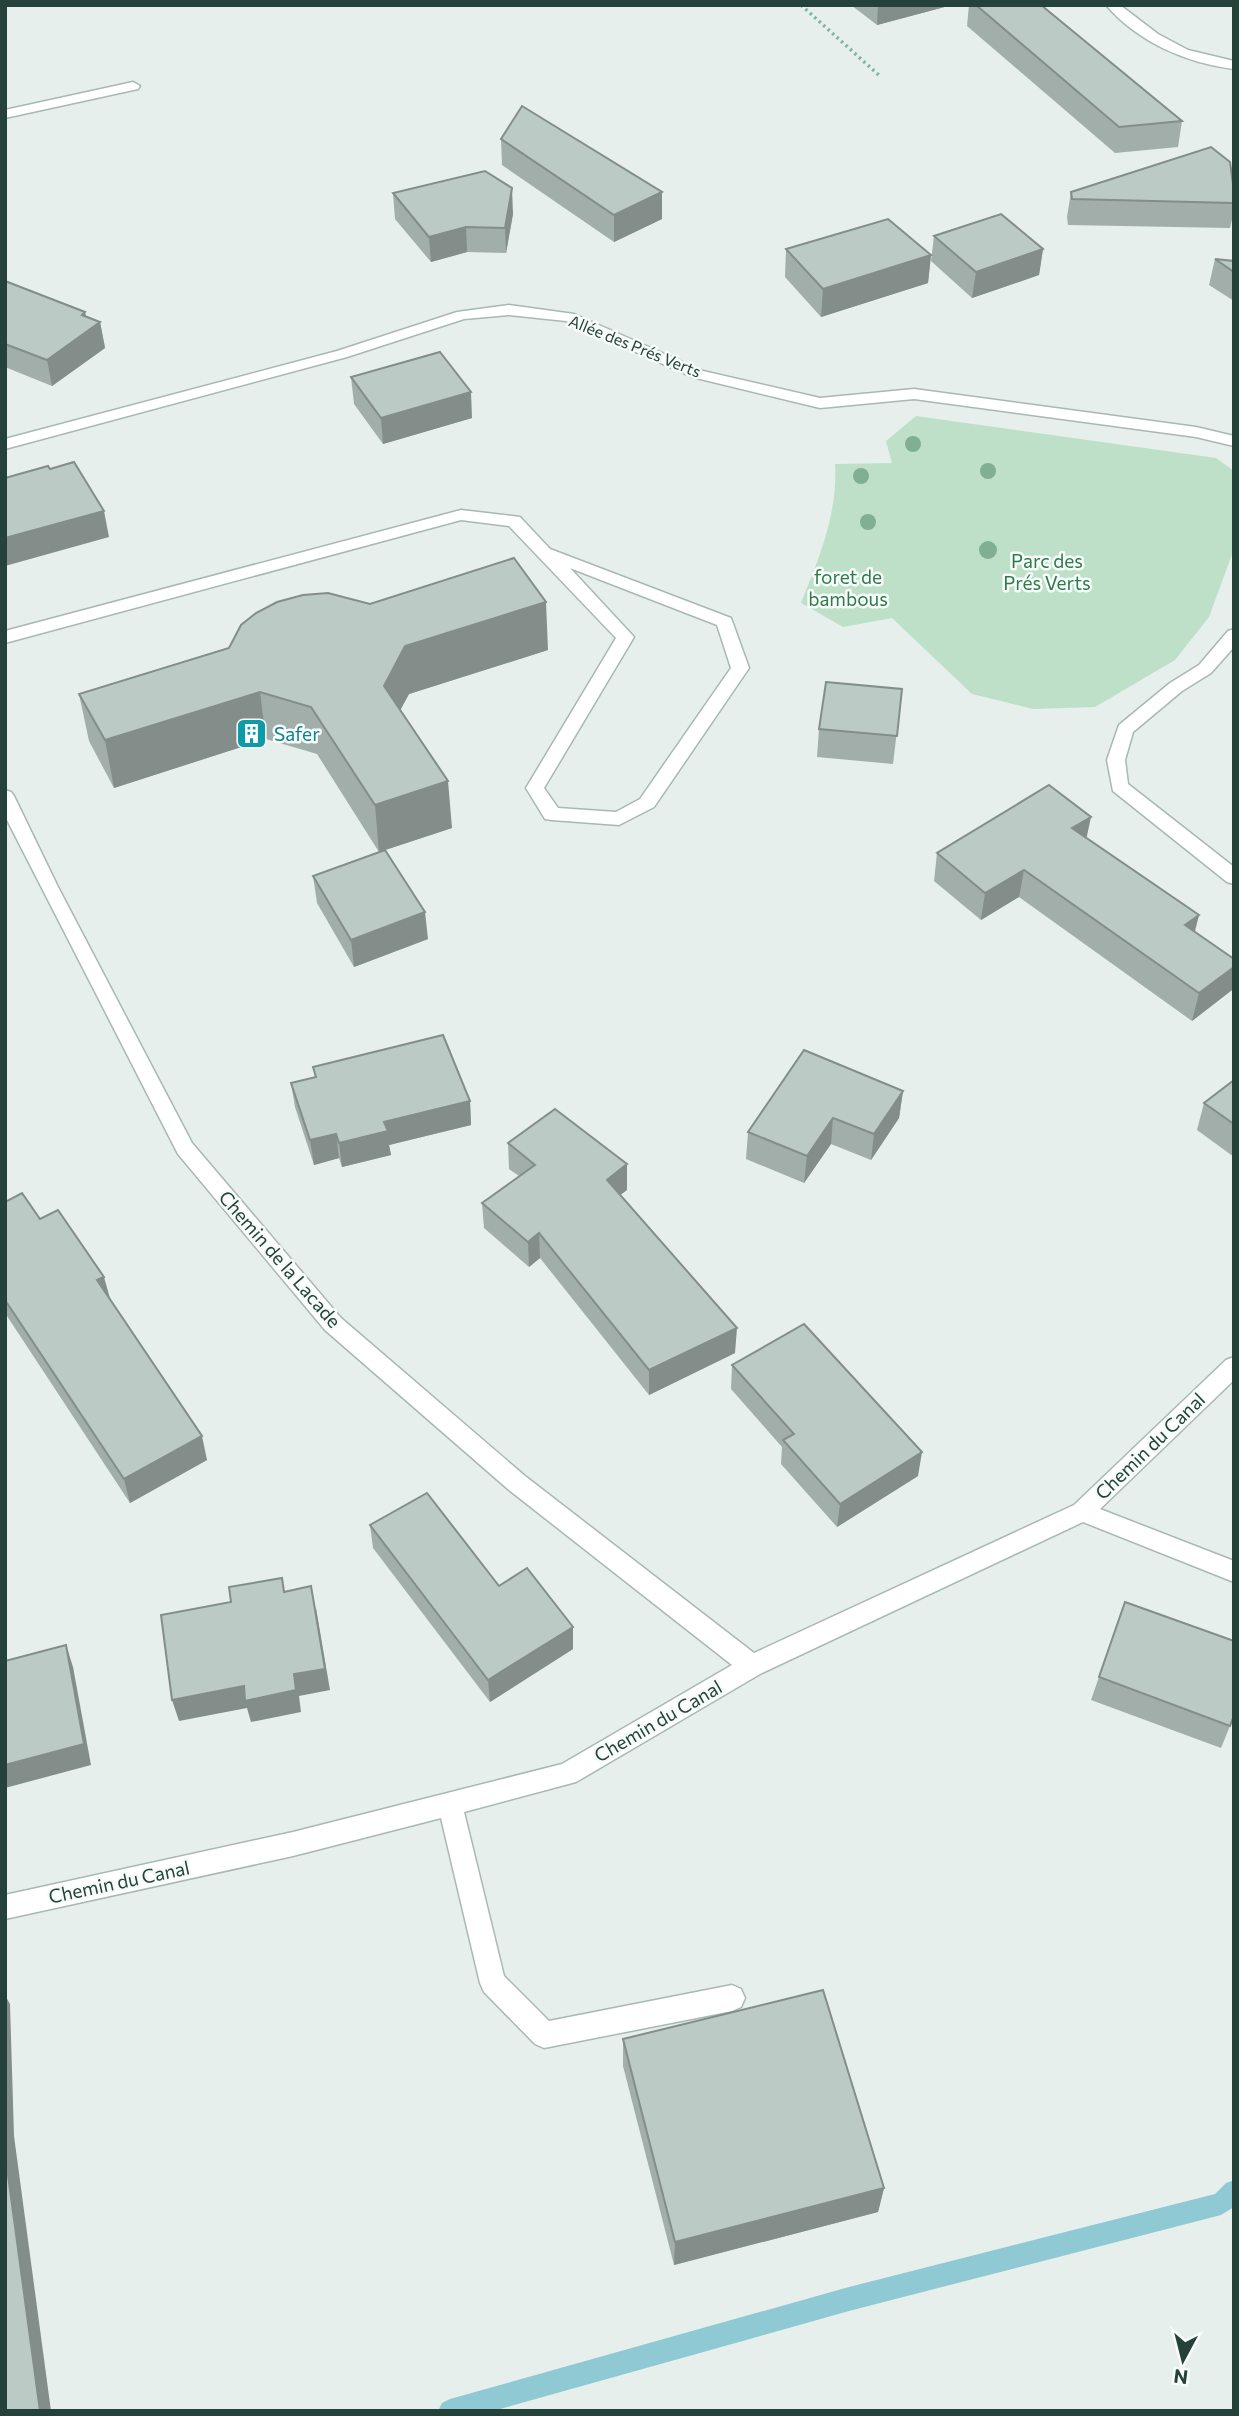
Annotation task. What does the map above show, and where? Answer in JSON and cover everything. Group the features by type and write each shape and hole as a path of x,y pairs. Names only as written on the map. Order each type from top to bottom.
{"street":[{"path":"1112,5 1139,29 1178,53 1234,65"},
{"path":"5,114 133,86"},
{"name":"Allée des Prés Verts","path":"5,444 342,354 462,315 509,310 569,317 698,373 820,403 914,394 1196,432 1234,441"},
{"path":"5,637 461,515 514,521 543,552 592,597 625,637 536,788 552,814 619,820 647,803 740,668 725,622 543,552"},
{"path":"1234,635 1205,668 1176,687 1125,729 1116,760 1118,787 1234,877"},
{"name":"Chemin de la Lacade","path":"5,796 49,887 185,1148 333,1324 517,1483 752,1666"},
{"name":"Chemin du Canal","path":"5,1906 293,1844 568,1774 752,1666 1082,1511 1234,1366"},
{"path":"1082,1511 1234,1572"},
{"path":"450,1804 493,1983 544,2035 732,1997"}],"path":[{"path":"801,5 881,77"}],"green space":[{"name":"Parc des Prés Verts","path":"916,416 1216,458 1234,471 1234,549 1209,617 1175,660 1095,707 1033,709 972,694 892,618 843,627 801,603 830,518 835,464 892,463 886,441"}],"building":[{"path":"976,5 1041,5 1182,121 1119,127"},
{"path":"522,106 662,192 614,215 501,139"},
{"path":"1211,147 1230,162 1234,203 1072,199 1071,192"},
{"path":"485,171 512,188 505,228 466,227 429,237 393,193"},
{"path":"1001,214 1043,249 976,272 934,236"},
{"path":"888,219 931,255 823,289 786,249"},
{"path":"1215,259 1234,261 1234,272"},
{"path":"5,281 85,312 82,315 100,322 47,360 5,344"},
{"path":"440,352 471,392 381,418 351,377"},
{"path":"74,462 104,511 5,538 5,478"},
{"path":"514,558 546,602 405,646 384,686 448,781 375,805 311,707 260,692 105,740 79,694 229,648 241,625 277,602 303,595 328,593 370,604"},
{"path":"826,682 902,689 897,736 819,729"},
{"path":"1049,785 1091,817 1072,828 1199,915 1185,925 1234,959 1234,967 1199,993 1024,870 985,893 937,853"},
{"path":"385,850 425,912 351,940 313,876"},
{"path":"443,1035 470,1101 384,1122 388,1131 339,1143 336,1134 310,1140 291,1083 316,1077 313,1067"},
{"path":"804,1050 903,1091 874,1134 833,1118 807,1156 748,1132"},
{"path":"1234,1080 1234,1124 1204,1103"},
{"path":"555,1109 627,1164 607,1180 737,1328 649,1370 539,1233 528,1242 482,1203 535,1165 508,1143"},
{"path":"22,1193 40,1219 58,1210 104,1277 97,1280 202,1436 124,1479 5,1300 5,1202"},
{"path":"804,1324 922,1452 840,1504 783,1440 794,1434 732,1365"},
{"path":"427,1493 499,1586 527,1568 573,1627 488,1680 370,1525"},
{"path":"282,1578 284,1592 311,1586 325,1669 294,1674 296,1690 245,1701 244,1686 172,1700 161,1615 231,1602 229,1587"},
{"path":"1125,1602 1234,1641 1234,1715 1230,1726 1099,1677"},
{"path":"66,1645 84,1744 5,1765 5,1661"},
{"path":"823,1990 884,2188 675,2242 623,2039"},
{"path":"5,2153 40,2411 5,2411"}],"waterway":[{"path":"450,2411 849,2299 1221,2204 1234,2191"}],"place":[{"name":"Safer","path":"251,734"}],"park label":[{"name":"foret de bambous","path":"848,588"}]}
